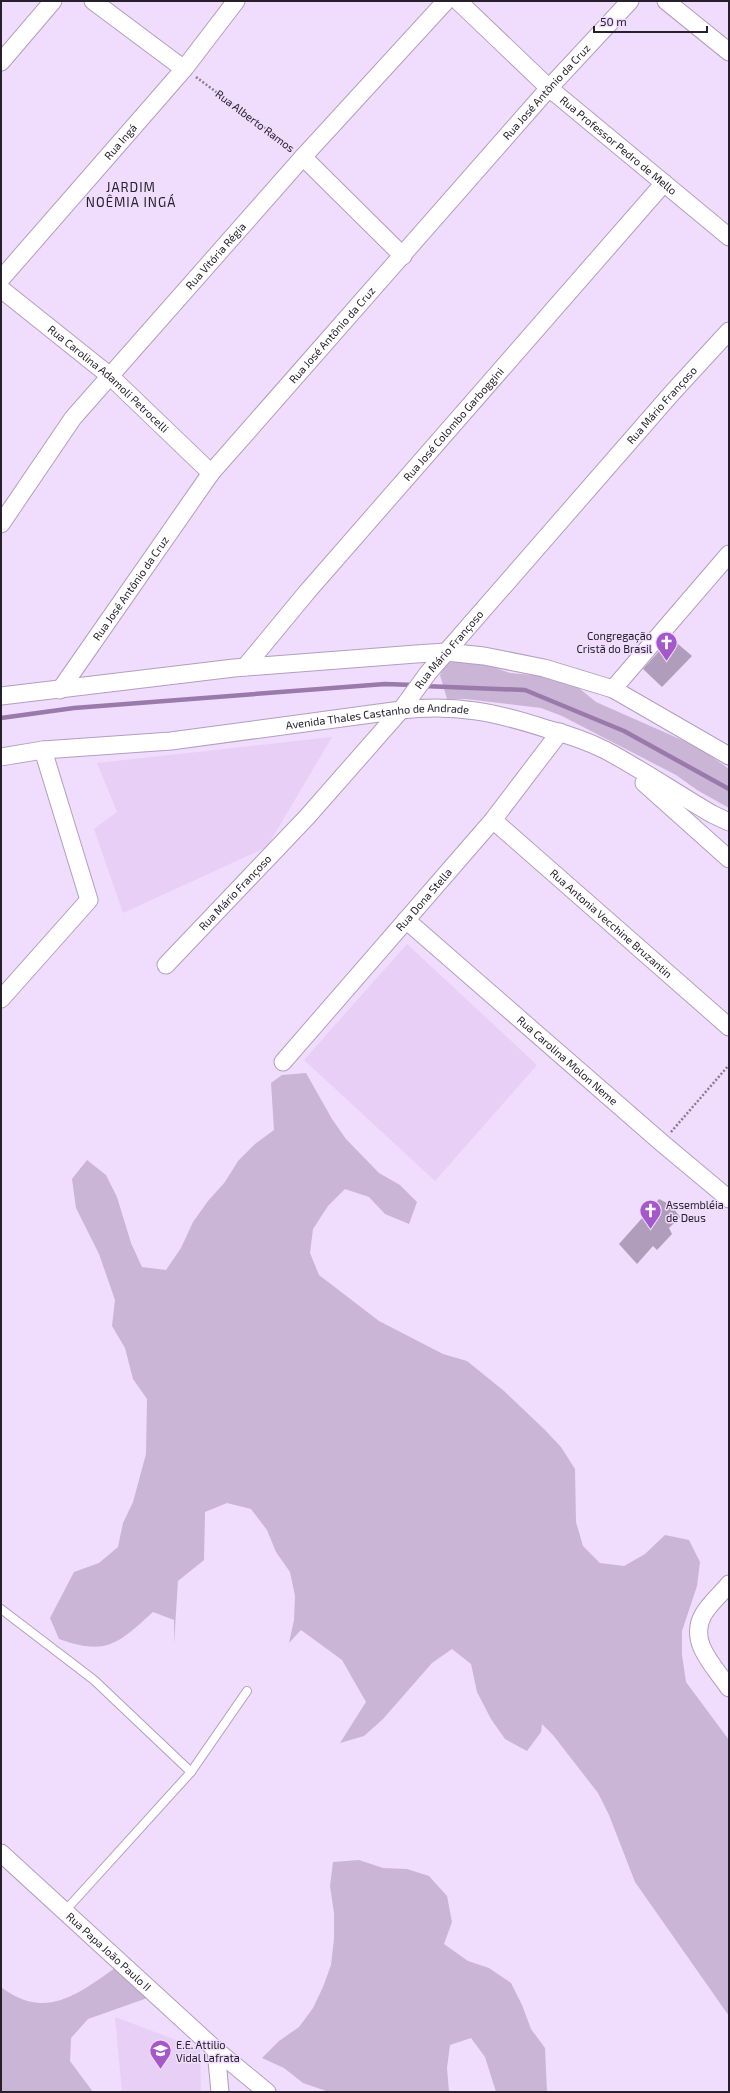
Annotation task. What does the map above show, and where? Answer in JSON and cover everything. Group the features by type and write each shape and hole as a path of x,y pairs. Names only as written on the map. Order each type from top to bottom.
{"street":[{"path":"1,62 53,1"},
{"path":"93,1 184,69"},
{"name":"Rua Ingá","path":"1,279 184,69 236,1"},
{"name":"Rua Vitória Régia","path":"1,524 73,418 303,157 446,1"},
{"name":"Rua Professor Pedro de Mello","path":"458,1 549,88 729,237"},
{"name":"Rua José Antônio da Cruz","path":"60,690 211,473 404,256 549,88 630,1"},
{"path":"666,1 729,52"},
{"name":"Rua Alberto Ramos","path":"303,157 404,256"},
{"name":"Rua José Colombo Garboggini","path":"246,667 307,592 664,183"},
{"name":"Rua Carolina Adamoli Petrocelli","path":"1,289 110,376 211,473"},
{"name":"Rua Mário Françoso","path":"166,965 307,817 401,710 446,652 672,393 729,331"},
{"path":"613,689 729,554"},
{"path":"1,696 246,667 446,652 484,656 544,668 613,689 729,756"},
{"name":"Avenida Thales Castanho de Andrade","path":"3,760 44,750 170,741 401,710 422,708 464,709 502,714 560,732 604,749 712,814 729,822"},
{"name":"Rua Dona Stella","path":"283,1062 493,820 560,732"},
{"path":"604,749 729,859"},
{"path":"1,999 89,900 44,750"},
{"name":"Rua Antonia Vecchine Bruzantin","path":"493,820 729,1027"},
{"name":"Rua Carolina Molon Neme","path":"406,920 662,1143 729,1199"},
{"path":"729,1584 704,1614 699,1625 698,1638 702,1649 729,1688"},
{"name":"Rua Papa João Paulo II","path":"1,1853 216,2050 267,2092"},
{"path":"216,2050 220,2092"}],"lane":[{"path":"1,1609 94,1680 191,1772"},
{"path":"65,1911 191,1772 247,1691"}],"path":[{"name":"Rua Alberto Ramos","path":"184,69 303,157"},
{"path":"662,1143 729,1065"}],"shaded area":[{"path":"460,661 478,662 510,673 546,676 575,685 596,702 682,740 705,752 729,769 729,808 697,790 676,775 562,716 541,708 466,699 447,699 440,675 447,663"},
{"path":"332,737 267,847 123,913 94,829 117,812 97,763"},
{"path":"407,944 537,1065 435,1181 304,1060"},
{"path":"306,1073 332,1119 346,1139 379,1173 400,1185 417,1202 409,1224 385,1214 369,1197 345,1189 328,1206 313,1229 310,1253 319,1275 379,1321 443,1354 467,1361 504,1391 545,1430 561,1447 575,1469 576,1522 583,1546 600,1563 624,1566 645,1554 665,1535 689,1540 700,1562 697,1586 682,1631 682,1655 686,1682 729,1740 729,2016 635,1882 609,1815 598,1793 553,1735 542,1724 541,1732 527,1751 505,1739 491,1719 477,1692 471,1664 452,1649 432,1663 383,1719 364,1736 340,1743 366,1702 342,1660 301,1630 289,1643 294,1620 295,1596 290,1572 276,1552 267,1530 251,1509 227,1503 205,1512 204,1560 178,1581 174,1644 174,1620 153,1612 130,1632 110,1644 89,1646 75,1644 59,1639 50,1618 74,1572 99,1563 118,1547 123,1523 133,1502 146,1454 147,1399 133,1379 125,1348 112,1326 115,1300 99,1254 76,1208 72,1179 87,1160 106,1175 117,1197 131,1243 142,1267 166,1270 181,1248 193,1222 208,1201 225,1182 238,1161 255,1144 274,1130 271,1083 282,1075"},
{"path":"359,1860 383,1868 407,1869 429,1876 447,1896 452,1922 444,1944 468,1961 489,1968 511,1983 522,2005 531,2029 545,2048 547,2092 496,2092 485,2057 471,2038 450,2045 447,2068 449,2092 329,2092 303,2083 284,2068 262,2058 279,2041 299,2027 313,2008 331,1965 334,1939 334,1913 330,1886 333,1862"},
{"path":"115,1968 153,1996 88,2019 71,2038 70,2061 93,2092 1,2092 1,1987 17,1997 32,2002 47,2003 61,2000 88,1987"},
{"name":"E.E. Attilio Vidal Lafrata","path":"115,2017 200,2049 201,2092 122,2092"}],"building":[{"name":"Congregação Cristã do Brasil","path":"671,638 692,656 662,687 643,669"},
{"name":"Assembléia de Deus","path":"659,1199 671,1205 680,1217 669,1228 672,1234 657,1250 653,1246 637,1264 619,1244"}],"waterway":[{"path":"1,718 74,708 385,684 414,685"},
{"path":"423,686 525,690 624,731 729,789"}],"place":[{"name":"Congregação Cristã do Brasil","path":"667,662"},
{"name":"Assembléia de Deus","path":"650,1230"},
{"name":"E.E. Attilio Vidal Lafrata","path":"160,2070"}],"district":[{"name":"JARDIM NOÊMIA INGÁ","path":"131,194"}]}
